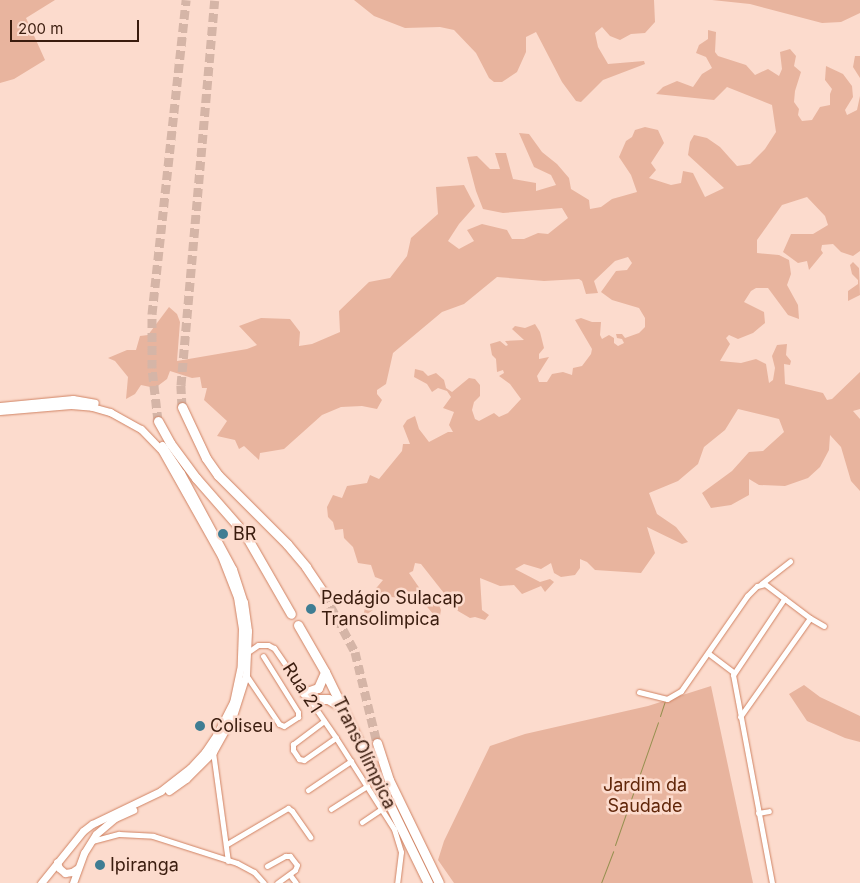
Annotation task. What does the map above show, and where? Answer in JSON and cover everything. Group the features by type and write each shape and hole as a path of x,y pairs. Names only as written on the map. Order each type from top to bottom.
{"highway":[{"path":"182,406 206,458 218,476 287,544 324,594"},
{"path":"158,421 170,442 196,478 245,534 291,614"},
{"name":"TransOlímpica","path":"298,625 325,672 428,883"},
{"path":"306,696 318,688 325,672"},
{"path":"306,696 328,699 341,706"},
{"name":"TransOlímpica","path":"377,743 389,780 439,883"}],"main road":[{"path":"0,406 73,399 112,408 143,426 166,450 181,473 223,549 248,621 246,675 238,704 212,752 186,779 164,795 115,818 103,826 90,841 73,883"},
{"path":"0,411 71,405 92,407 110,412 141,429 162,451 230,573 240,595 243,651 238,684 226,717 209,746 190,768 161,791 92,824 57,862 41,883"},
{"path":"57,862 59,868 65,873 79,868"}],"street":[{"path":"639,692 667,699 681,691 747,596 790,561"},
{"path":"761,584 768,586 810,618 824,626"},
{"path":"733,672 784,599"},
{"path":"740,716 810,618"},
{"name":"Rua 21","path":"248,652 258,645 268,645 280,655 367,786 394,828 401,852 397,883"},
{"path":"708,653 733,672 772,883"},
{"path":"246,675 279,724 284,726 298,717 298,712 263,656"},
{"path":"324,721 293,744 293,750 298,759 304,760 336,738"},
{"path":"212,752 228,861"},
{"path":"308,790 351,762"},
{"path":"331,809 367,786"},
{"path":"227,844 288,808 310,837"},
{"path":"362,822 381,809"},
{"path":"758,813 770,811"},
{"path":"90,841 119,834 143,834 228,861 254,872 264,883"},
{"path":"267,866 282,857 290,856 297,868 277,883"},
{"path":"290,875 296,883"}],"green space":[{"path":"0,0 55,0 26,18 45,60 14,79 0,83"},
{"path":"354,0 654,0 655,22 645,33 631,34 620,40 610,36 602,27 595,33 598,47 608,64 644,61 645,64 603,80 581,102 576,101 562,82 536,32 526,37 526,52 517,72 502,82 494,82 489,78 476,53 454,30 440,27 405,28 374,16"},
{"path":"712,0 860,0 860,13 841,22 822,23 750,4"},
{"path":"708,30 716,32 715,52 718,56 746,65 755,75 768,69 779,76 782,69 780,52 790,49 796,56 794,66 801,72 795,91 794,102 799,109 798,115 802,121 812,120 820,107 830,105 832,89 825,80 826,66 843,74 852,86 853,97 845,110 847,115 857,110 860,96 860,251 853,256 841,252 833,244 822,245 821,250 823,253 809,270 807,261 798,263 783,252 791,234 813,234 828,225 825,216 807,197 782,205 757,240 757,253 779,255 789,260 791,274 787,285 798,305 799,319 788,315 768,288 756,288 751,291 744,302 764,312 765,323 753,333 738,339 729,335 726,338 730,344 720,361 741,363 756,359 766,364 769,383 773,380 775,368 772,356 777,345 787,344 786,355 791,361 790,365 784,364 785,384 823,393 827,400 832,399 860,372 860,409 853,411 860,419 860,491 851,481 841,447 830,435 829,450 820,467 808,478 785,486 759,485 749,479 749,495 731,505 711,508 702,493 732,471 749,452 763,451 784,432 779,419 738,409 725,430 704,447 698,464 678,481 649,493 657,514 676,527 688,542 682,544 647,527 655,553 641,573 595,570 587,562 580,559 580,568 575,575 561,577 554,573 551,563 541,569 524,564 515,569 540,582 550,579 554,582 545,592 541,586 522,594 514,585 500,586 480,578 482,610 489,615 485,620 475,617 470,618 458,611 421,564 415,563 413,571 409,573 425,596 434,596 441,610 439,621 423,602 392,597 380,601 374,599 373,610 363,617 367,599 383,580 375,577 371,565 358,563 353,547 344,538 343,529 335,530 333,522 328,517 327,507 333,495 342,498 347,486 367,483 370,475 379,479 402,451 403,444 410,444 403,426 407,420 415,416 419,429 429,442 448,432 453,432 449,425 454,412 443,408 451,397 447,391 438,388 432,392 427,384 414,377 415,369 423,371 428,376 436,373 444,380 446,388 452,392 469,378 475,379 480,385 480,396 474,402 472,410 475,419 479,421 494,413 499,417 508,413 521,399 510,384 499,376 504,373 503,370 497,372 496,359 492,355 490,344 500,341 506,346 508,345 505,341 524,340 512,329 515,326 525,328 535,324 540,332 544,348 539,354 539,359 549,357 537,376 539,382 547,382 552,374 563,372 572,375 573,368 582,366 591,354 592,349 575,320 581,318 592,322 601,322 600,335 602,339 609,335 614,338 614,343 618,346 624,343 622,339 617,338 616,334 622,334 625,338 639,333 645,327 645,318 639,308 612,300 601,292 616,271 627,270 632,263 628,257 615,261 594,281 598,293 586,294 582,281 579,279 544,281 497,277 464,304 442,312 393,353 386,384 377,390 377,394 382,400 377,409 362,406 341,407 322,415 284,449 260,453 259,460 244,446 239,449 235,440 217,436 227,421 204,400 207,388 202,388 200,377 192,378 170,371 167,379 155,388 141,385 135,394 126,399 128,377 115,361 108,358 127,350 136,350 140,336 148,335 169,307 177,314 180,322 177,361 247,349 257,345 239,326 261,318 290,319 300,332 299,346 312,344 340,332 339,311 369,282 390,278 407,256 411,238 438,214 436,187 464,185 475,206 459,224 448,241 459,249 474,241 467,230 482,224 507,230 512,239 524,239 538,233 548,234 568,218 562,208 503,213 483,209 476,191 467,157 477,156 490,169 500,169 495,153 506,153 513,179 536,183 536,191 556,185 551,175 534,167 519,133 529,134 542,152 557,164 569,178 571,189 589,200 590,209 601,207 612,199 637,192 631,175 619,157 626,141 632,137 635,130 645,127 658,130 664,143 651,163 656,170 649,178 671,185 681,183 683,171 693,173 705,197 724,188 688,155 690,142 694,135 707,138 720,147 737,166 750,164 765,149 776,132 772,105 727,87 714,100 656,94 663,87 677,81 693,87 702,74 712,68 706,57 696,53 699,45 708,39"},
{"path":"855,56 860,56 860,78 853,67"},
{"path":"853,262 859,268 860,295 848,301 848,291 858,284 858,280 852,274 850,265"},
{"path":"804,685 820,697 860,716 860,742 845,738 807,721 789,694"},
{"name":"Jardim da Saudade","path":"711,686 753,883 454,883 438,860 444,841 490,746 525,734 648,706"}],"waterway":[{"path":"660,716 665,701"},
{"path":"615,845 658,722"},
{"path":"601,883 613,851"}],"tunnel":[{"path":"158,421 152,368 152,314 186,0"},
{"path":"182,407 181,385 215,0"},
{"path":"324,594 355,652 377,743"}],"place":[{"name":"BR","path":"223,534"},
{"name":"Pedágio Sulacap Transolimpica","path":"311,609"},
{"name":"Coliseu","path":"200,726"},
{"name":"Ipiranga","path":"100,865"}]}
